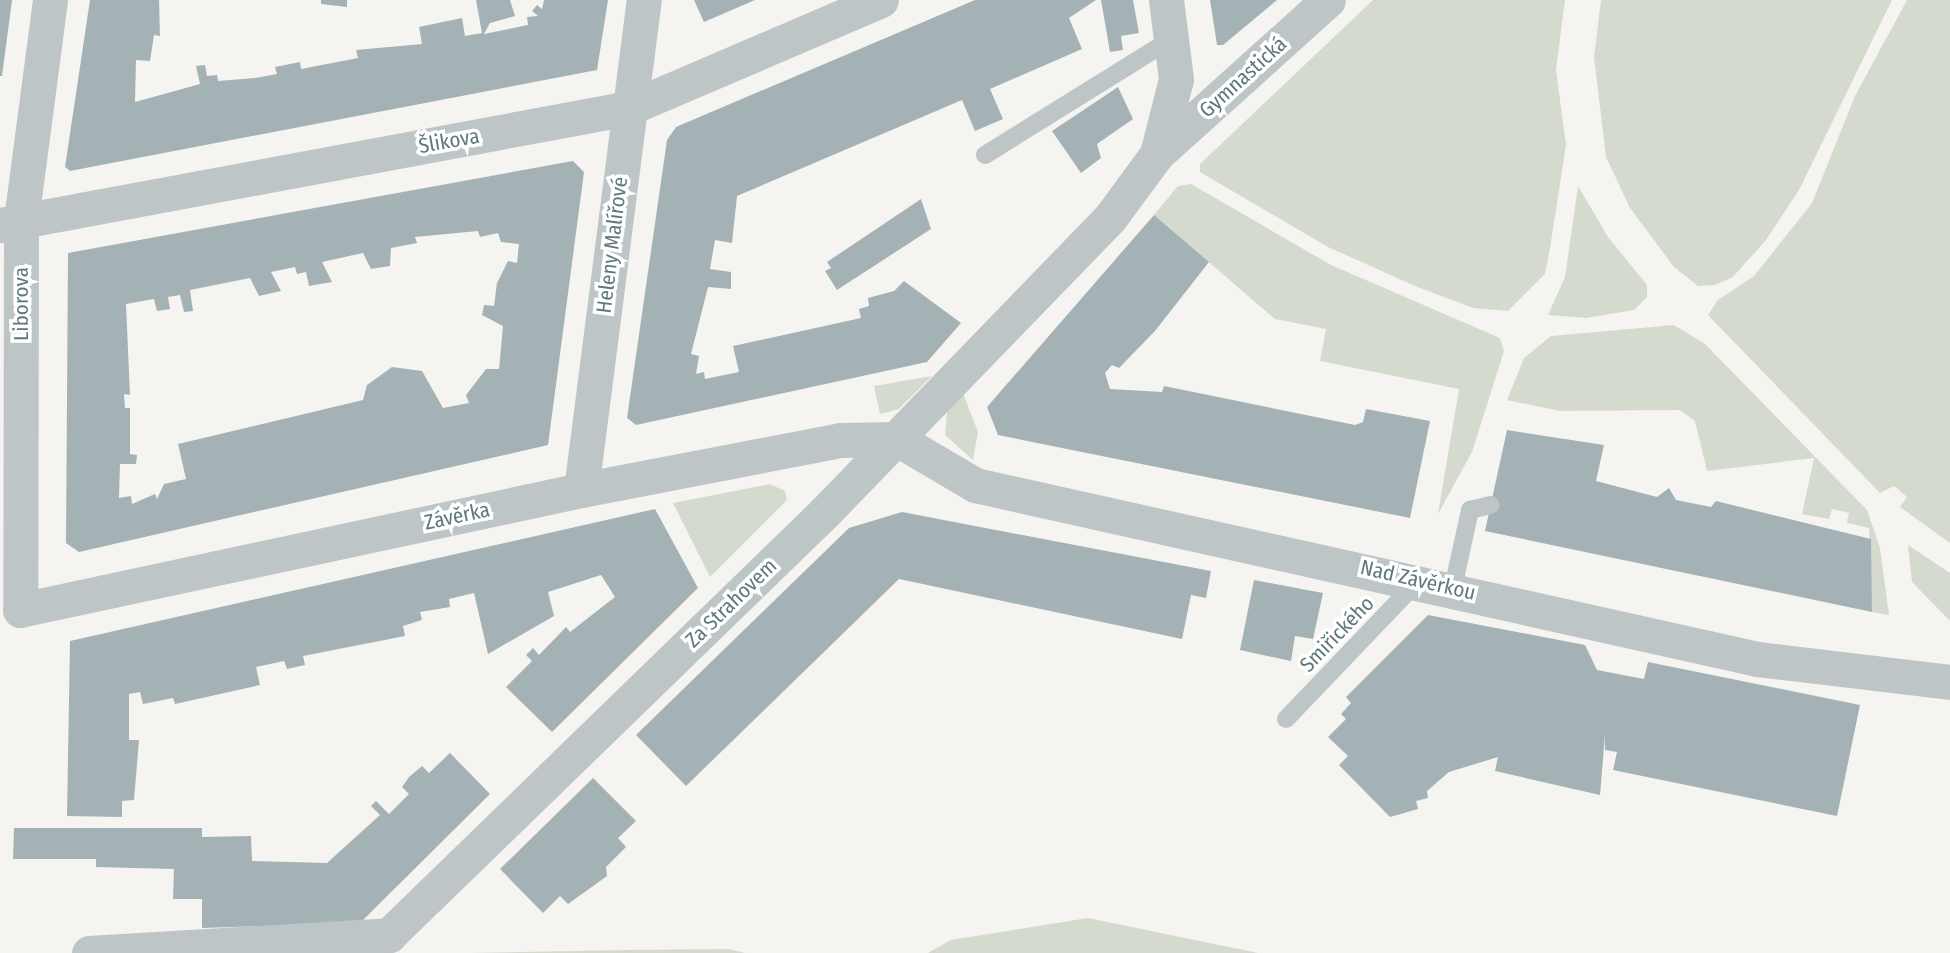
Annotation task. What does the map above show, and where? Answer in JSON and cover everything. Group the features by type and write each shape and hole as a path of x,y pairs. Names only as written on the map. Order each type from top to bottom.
{"street":[{"name":"Liborova","path":"20,610 10,223 50,0"},
{"name":"Heleny Malířové","path":"580,489 644,0"},
{"name":"Šlikova","path":"10,223 629,108 881,0"},
{"name":"Za Strahovem","path":"89,953 389,944 897,439 1110,218 1157,154 1177,79 1166,0"},
{"name":"Gymnastická","path":"1157,154 1328,0"},
{"name":"Závěrka","path":"20,610 580,489 841,440 897,439"},
{"name":"Nad Závěrkou","path":"897,439 975,485 1420,580 1768,661 1950,682"}],"lane":[{"path":"985,155 1170,40"},
{"path":"1453,588 1470,510 1490,505"},
{"name":"Smiřického","path":"1286,719 1420,580"}],"shaded area":[{"path":"1373,0 1565,0 1556,70 1566,145 1550,248 1545,274 1508,311 1473,308 1415,286 1328,247 1200,172 1200,164"},
{"path":"1601,0 1892,0 1799,190 1766,240 1733,277 1715,285 1698,286 1674,267 1630,208 1606,157 1594,57"},
{"path":"1907,0 1950,0 1950,543 1900,507 1907,497 1894,486 1880,493 1708,315 1718,300 1754,276 1812,203 1855,96"},
{"path":"1191,184 1331,265 1500,338 1504,351 1472,452 1438,514 1459,389 1320,361 1326,329 1275,319 1154,215 1178,186"},
{"path":"1578,186 1608,237 1647,285 1647,297 1634,310 1586,318 1548,315 1565,277"},
{"path":"1674,325 1705,344 1867,510 1880,548 1889,615 1872,612 1869,528 1847,523 1849,513 1832,509 1829,519 1802,514 1814,458 1707,471 1695,421 1680,410 1560,411 1507,400 1524,358 1551,336"},
{"path":"932,376 899,409 880,414 874,386"},
{"path":"963,393 978,432 973,460 945,435 947,412"},
{"path":"770,484 785,491 787,500 710,577 673,503"},
{"path":"1908,545 1950,573 1950,621 1912,582"},
{"path":"1088,918 1258,953 928,953 951,940"},
{"path":"729,949 745,953 472,953 627,950"}],"building":[{"path":"0,0 12,0 2,76 0,76"},
{"path":"90,0 159,0 160,36 154,35 150,61 136,60 135,102 200,84 196,66 205,65 207,76 217,75 218,81 255,78 277,74 275,67 300,62 301,69 358,58 356,50 422,44 419,27 462,18 465,36 482,33 476,0 510,0 515,16 490,23 484,34 528,25 527,17 538,16 532,11 537,5 542,9 544,0 608,0 597,70 70,171 65,167"},
{"path":"321,0 347,0 347,7 321,4"},
{"path":"694,0 755,0 704,22"},
{"path":"975,0 1096,0 1069,18 1082,49 990,89 1003,119 975,131 962,100 737,196 732,243 715,240 710,269 731,272 731,289 708,287 691,354 699,356 696,374 704,372 705,379 739,372 733,346 861,318 859,309 869,306 868,298 894,291 904,281 961,323 927,362 636,425 627,418 667,140 676,127"},
{"path":"1101,0 1133,0 1139,33 1121,36 1123,50 1110,52"},
{"path":"1210,0 1277,0 1223,45 1217,45"},
{"path":"1118,87 1133,119 1097,144 1101,158 1081,173 1052,131"},
{"path":"573,161 584,172 548,445 79,552 66,543 68,253","holes":["478,231 480,237 498,233 501,242 519,244 517,263 508,261 497,283 494,306 484,305 482,315 503,326 499,369 486,369 466,395 469,403 443,408 422,371 392,367 367,385 363,400 178,444 186,479 164,484 157,499 155,494 132,504 131,496 119,498 120,464 136,464 137,455 130,454 130,408 125,408 124,394 130,395 126,304 154,299 157,311 170,309 168,297 180,295 184,312 193,311 190,290 250,278 259,296 281,291 271,272 295,267 297,274 306,272 309,286 332,282 322,262 363,253 371,269 390,266 391,248 417,243 415,237"]},
{"path":"921,199 931,229 837,290 825,271 831,268 827,262"},
{"path":"1154,215 1209,262 1155,331 1119,368 1112,365 1105,373 1110,389 1162,392 1164,386 1355,425 1363,422 1366,409 1430,421 1410,518 998,435 987,407"},
{"path":"1507,430 1604,445 1596,481 1657,497 1669,488 1676,500 1711,507 1716,501 1871,539 1872,612 1485,531"},
{"path":"655,509 698,588 552,732 506,687 532,661 526,655 533,648 539,655 566,627 570,632 615,597 601,575 548,592 554,616 488,654 474,593 449,599 450,607 420,612 422,620 403,626 405,636 303,656 305,665 287,669 284,661 256,667 260,685 175,704 173,698 143,704 140,692 129,694 129,740 139,740 134,800 122,801 122,817 67,816 70,641"},
{"path":"902,512 1211,571 1206,598 1191,595 1182,639 899,579 686,786 636,735 849,528"},
{"path":"1254,580 1323,593 1313,639 1295,636 1291,661 1240,650"},
{"path":"1428,615 1585,645 1597,670 1644,679 1648,662 1860,705 1837,816 1613,770 1617,752 1605,750 1605,735 1600,795 1495,771 1498,757 1449,772 1427,791 1428,798 1416,801 1418,809 1390,817 1339,765 1348,756 1328,737 1346,719 1341,714 1351,703 1346,697"},
{"path":"450,753 490,794 360,923 202,928 202,899 173,899 174,869 96,867 96,859 13,859 14,828 202,828 202,837 251,836 252,861 327,863 380,815 371,806 376,801 389,814 409,794 402,787 409,777 422,766 429,773"},
{"path":"593,778 636,821 618,838 626,847 606,867 607,876 568,904 560,896 543,913 500,869"}]}
